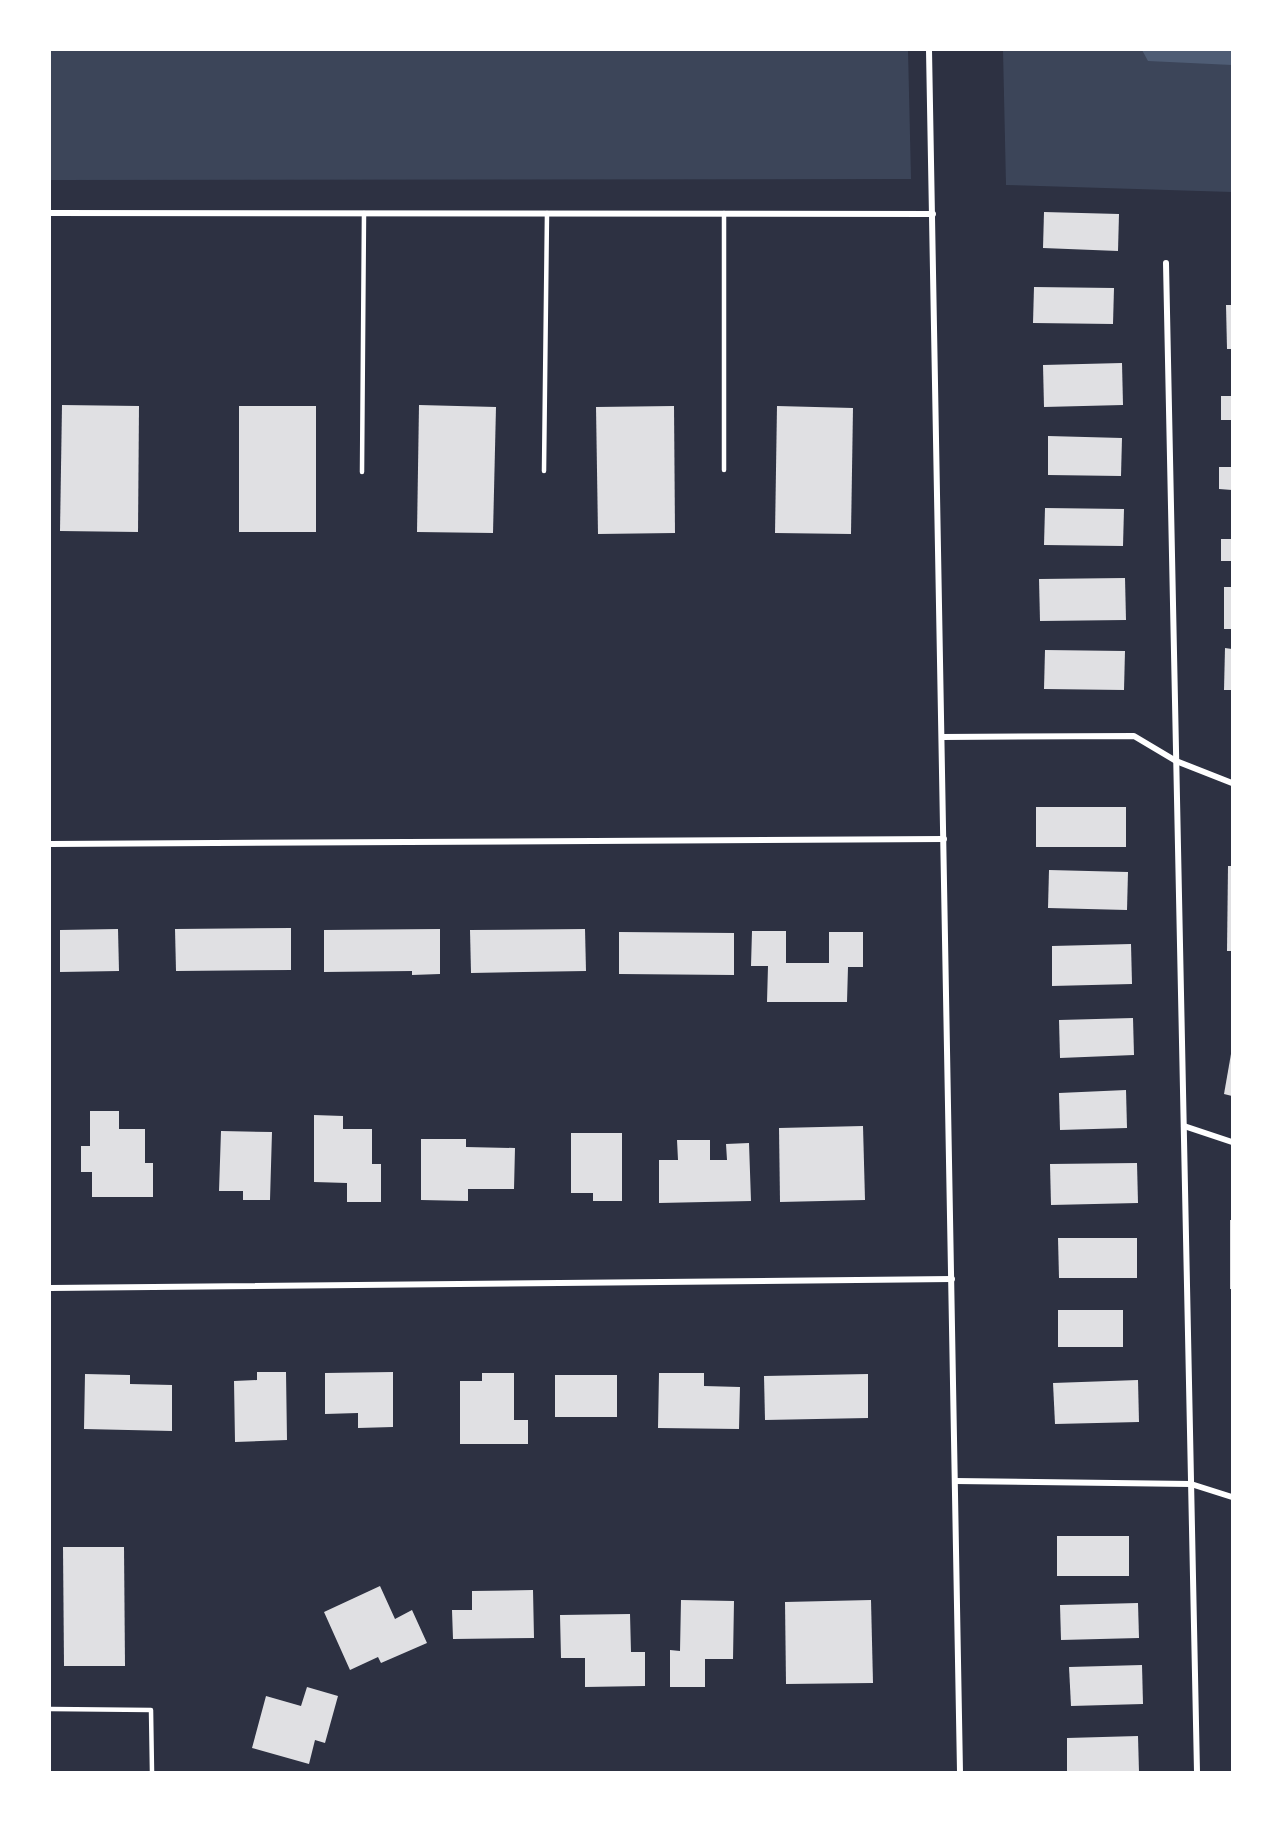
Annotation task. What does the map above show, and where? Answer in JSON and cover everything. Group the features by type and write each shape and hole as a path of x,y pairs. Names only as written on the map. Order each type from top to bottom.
{"street":[{"path":"929,50 960,1773"},
{"path":"50,213 933,214"},
{"path":"1166,263 1197,1773"},
{"path":"942,737 1134,736 1176,760 1233,783"},
{"path":"50,844 944,839"},
{"path":"1184,1126 1233,1142"},
{"path":"50,1288 952,1279"},
{"path":"955,1481 1191,1484 1233,1497"}],"lane":[{"path":"362,472 364,213"},
{"path":"544,471 547,213"},
{"path":"724,213 724,470"},
{"path":"50,1709 152,1710 152,1773"}],"shaded area":[{"path":"50,50 908,50 911,179 50,180"},
{"path":"1003,50 1232,50 1232,192 1006,185"},
{"path":"1142,50 1232,50 1232,65 1148,61"}],"building":[{"path":"1044,212 1119,214 1118,251 1043,248"},
{"path":"1034,287 1114,288 1113,324 1033,323"},
{"path":"1226,305 1232,305 1232,349 1227,349"},
{"path":"1122,363 1123,405 1044,407 1043,365"},
{"path":"1221,396 1232,396 1232,420 1221,420"},
{"path":"62,405 139,406 138,532 60,531"},
{"path":"419,405 496,407 493,533 417,532"},
{"path":"239,406 316,406 316,532 239,532"},
{"path":"674,406 675,533 598,534 596,407"},
{"path":"777,406 853,408 851,534 775,533"},
{"path":"1048,436 1122,438 1121,476 1048,475"},
{"path":"1219,467 1232,467 1232,490 1219,489"},
{"path":"1045,508 1124,509 1123,546 1044,545"},
{"path":"1221,539 1232,539 1232,561 1221,561"},
{"path":"1125,578 1126,620 1040,621 1039,579"},
{"path":"1224,587 1232,587 1232,629 1224,629"},
{"path":"1225,648 1232,649 1232,690 1224,690"},
{"path":"1045,650 1125,651 1124,690 1044,689"},
{"path":"1036,807 1126,807 1126,847 1036,847"},
{"path":"1228,866 1232,866 1232,951 1227,951"},
{"path":"1049,870 1128,872 1127,910 1048,908"},
{"path":"291,928 291,970 176,971 175,929"},
{"path":"118,929 119,971 60,972 60,930"},
{"path":"440,929 440,974 412,975 412,971 324,972 324,930"},
{"path":"585,929 586,971 471,973 470,930"},
{"path":"752,931 786,931 786,963 829,963 829,932 863,932 863,967 848,967 847,1002 767,1002 768,966 751,966"},
{"path":"619,932 734,933 734,975 619,974"},
{"path":"1131,944 1132,984 1052,986 1052,946"},
{"path":"1133,1018 1134,1055 1060,1058 1059,1020"},
{"path":"1232,1055 1232,1096 1224,1094"},
{"path":"1126,1090 1127,1128 1060,1130 1059,1093"},
{"path":"90,1111 119,1111 119,1129 145,1129 145,1163 153,1163 153,1197 92,1197 92,1172 81,1172 81,1146 90,1146"},
{"path":"314,1115 343,1116 343,1129 372,1129 372,1164 381,1164 381,1202 347,1202 347,1183 314,1182"},
{"path":"863,1126 865,1200 780,1202 779,1128"},
{"path":"221,1131 272,1132 270,1200 243,1200 243,1191 219,1191"},
{"path":"571,1133 622,1133 622,1201 593,1201 593,1193 571,1193"},
{"path":"421,1139 466,1139 466,1147 515,1148 514,1189 468,1189 468,1201 421,1200"},
{"path":"677,1140 710,1140 710,1160 727,1160 726,1144 749,1143 751,1201 659,1203 659,1160 678,1160"},
{"path":"1137,1163 1138,1203 1051,1205 1050,1164"},
{"path":"1230,1220 1232,1220 1232,1289 1230,1289"},
{"path":"1058,1238 1137,1238 1137,1278 1059,1278"},
{"path":"1058,1310 1123,1310 1123,1347 1058,1347"},
{"path":"257,1372 286,1372 287,1440 235,1442 234,1381 257,1380"},
{"path":"393,1372 393,1427 358,1428 358,1413 325,1414 325,1373"},
{"path":"482,1373 514,1373 514,1420 528,1420 528,1444 460,1444 460,1381 482,1381"},
{"path":"659,1373 704,1373 704,1386 740,1387 739,1429 658,1428"},
{"path":"85,1374 130,1375 130,1384 172,1385 172,1431 84,1429"},
{"path":"868,1374 868,1418 765,1420 764,1376"},
{"path":"555,1375 617,1375 617,1417 555,1417"},
{"path":"1138,1380 1139,1422 1055,1424 1053,1383"},
{"path":"1057,1536 1129,1536 1129,1576 1057,1576"},
{"path":"63,1547 124,1547 125,1666 64,1666"},
{"path":"380,1586 395,1619 412,1610 427,1643 381,1663 378,1657 350,1670 324,1612"},
{"path":"533,1590 534,1638 453,1639 452,1610 472,1610 472,1591"},
{"path":"681,1600 734,1601 733,1659 705,1659 705,1687 670,1687 670,1650 680,1651"},
{"path":"871,1600 873,1683 786,1684 785,1602"},
{"path":"1138,1603 1139,1638 1061,1640 1060,1605"},
{"path":"630,1614 631,1652 645,1652 645,1686 585,1687 585,1658 561,1658 560,1615"},
{"path":"1142,1665 1143,1704 1071,1706 1069,1667"},
{"path":"307,1687 338,1696 325,1743 315,1740 309,1764 252,1748 266,1696 301,1706"},
{"path":"1138,1736 1139,1772 1067,1772 1067,1738"}]}
